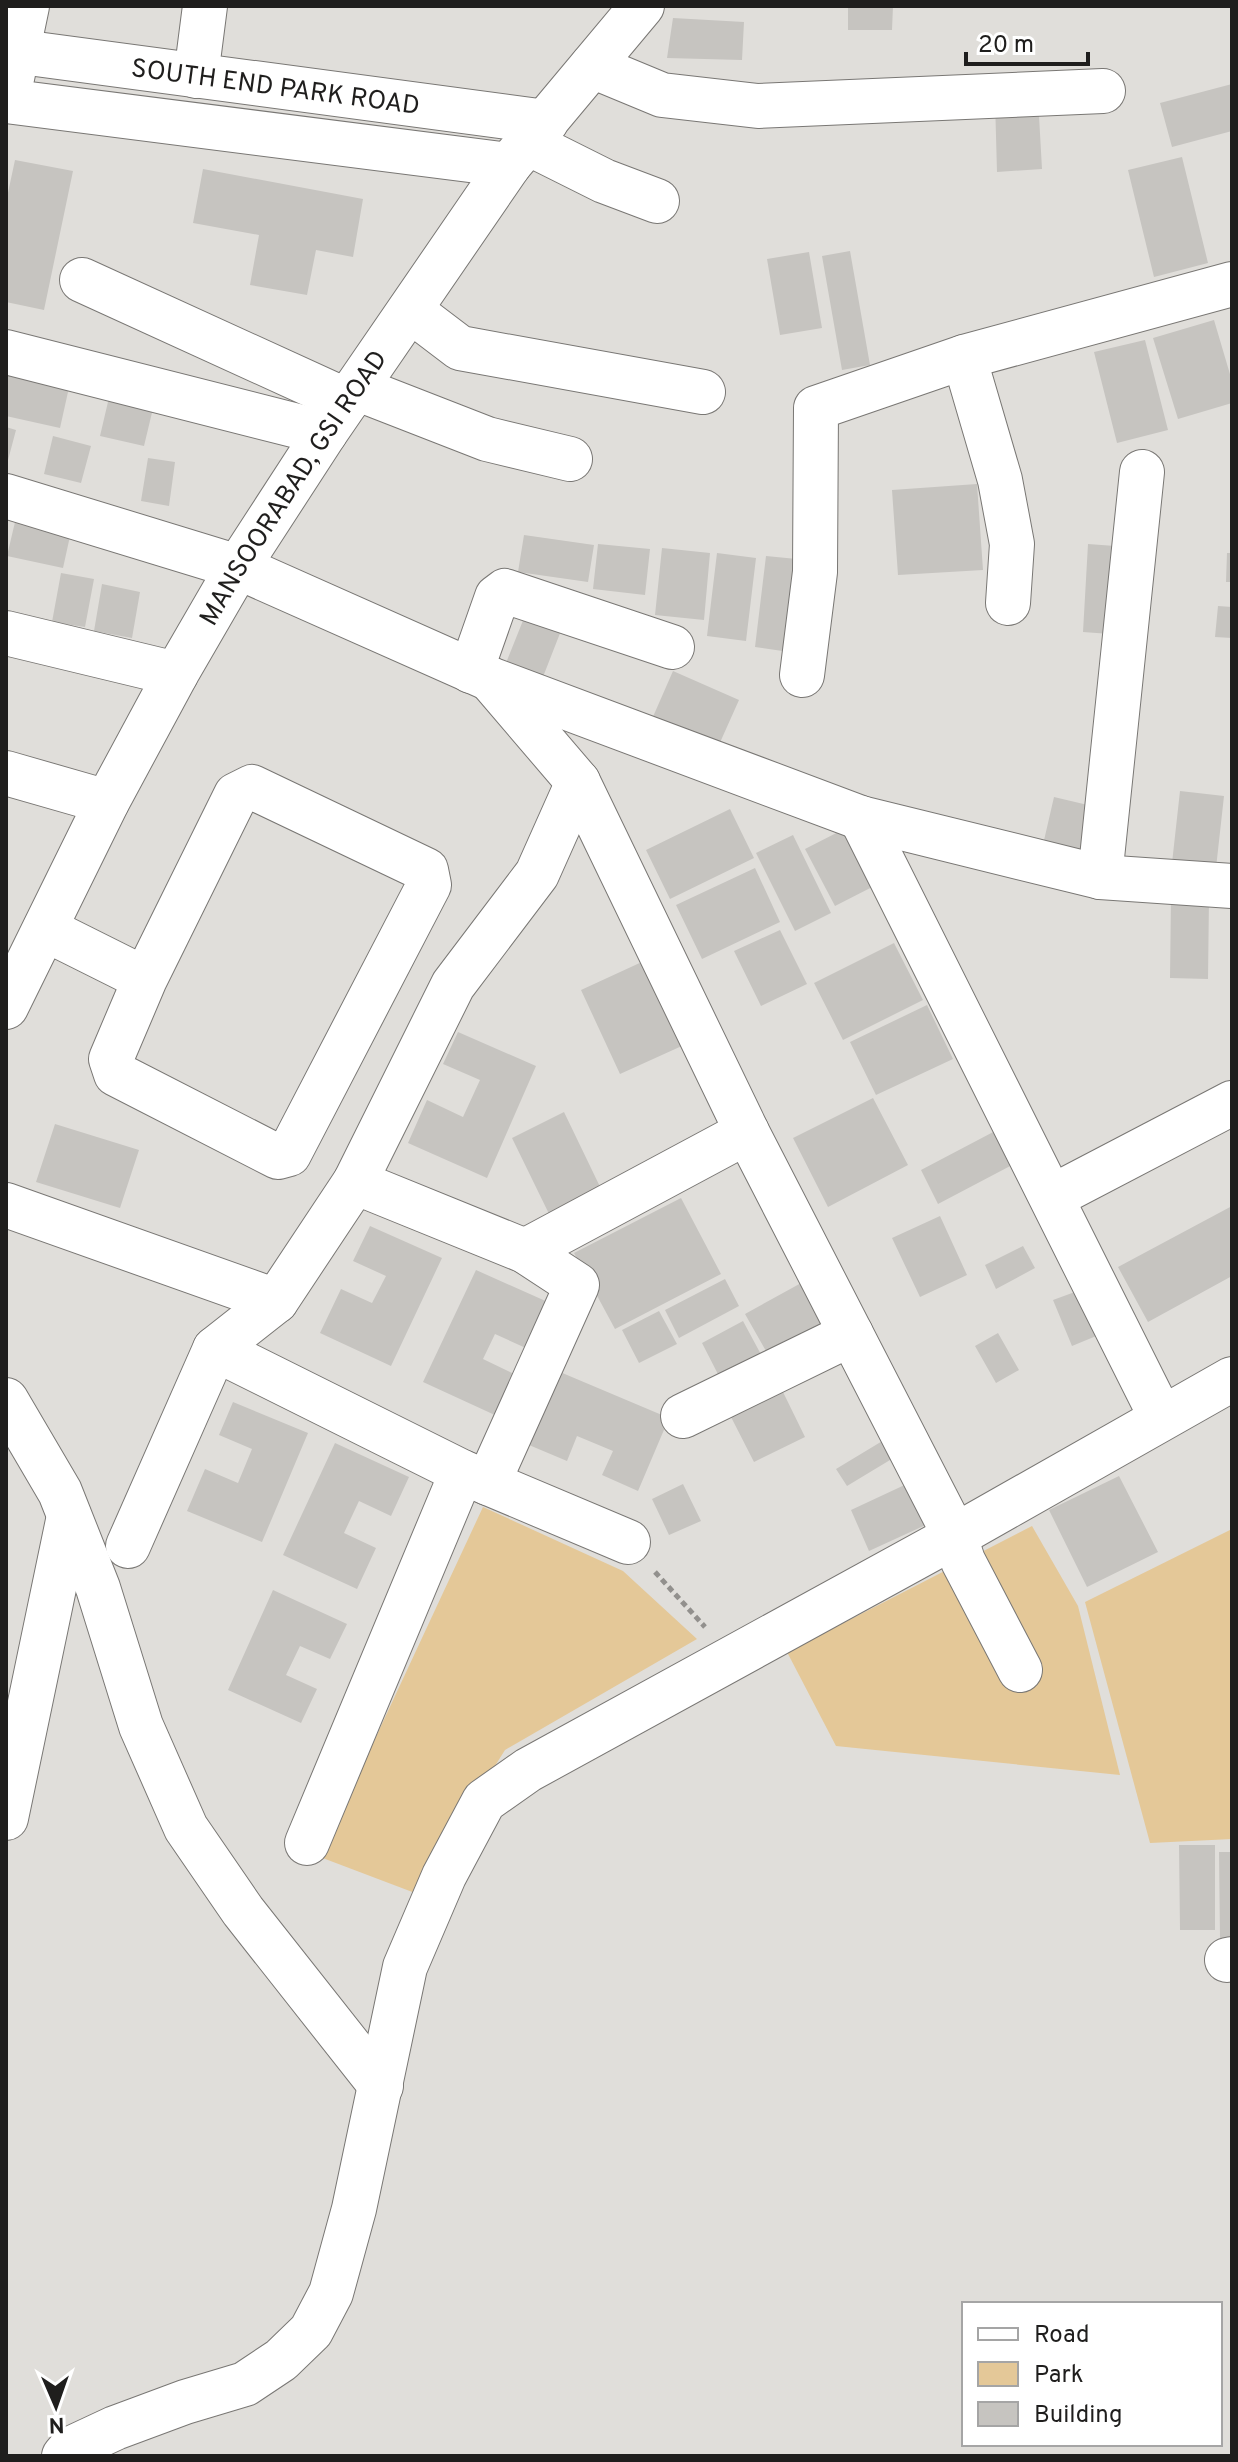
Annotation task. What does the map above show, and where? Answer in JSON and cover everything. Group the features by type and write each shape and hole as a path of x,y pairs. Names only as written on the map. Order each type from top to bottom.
{"street":[{"path":"6,102 12,51 27,6"},
{"path":"196,76 205,6"},
{"name":"MANSOORABAD, GSI ROAD","path":"6,1007 107,802 238,567 342,408 528,143 642,6"},
{"name":"SOUTH END PARK ROAD","path":"12,51 196,76 528,143"},
{"path":"592,66 662,95 758,106 1103,91"},
{"name":"SOUTH END PARK ROAD","path":"6,102 528,143"},
{"path":"528,143 604,181 657,201"},
{"path":"82,280 342,408"},
{"path":"802,675 815,572 816,408 964,357 1232,284"},
{"path":"410,310 460,348 703,392"},
{"path":"6,352 342,408 570,459"},
{"path":"964,357 1003,493 1012,544 1008,603"},
{"path":"1100,877 1142,472"},
{"path":"6,496 238,567 481,675 861,818 1100,877 1232,886"},
{"path":"481,675 497,597 505,591 672,647"},
{"path":"6,633 176,674"},
{"path":"481,675 578,782 747,1132 955,1536 963,1561 1020,1670"},
{"path":"6,773 107,802"},
{"path":"128,1546 215,1349 276,1301 355,1182 453,985 537,874 578,782"},
{"path":"252,787 426,870 429,885 289,1154 278,1157 116,1074 111,1059 145,979 236,795 252,787"},
{"path":"861,818 1161,1417"},
{"path":"45,929 145,979"},
{"path":"1052,1197 1232,1103"},
{"path":"525,1251 747,1132"},
{"path":"307,1843 475,1478 577,1285 525,1251 355,1182"},
{"path":"6,1205 276,1301"},
{"path":"683,1416 851,1334"},
{"path":"215,1349 475,1478 628,1542"},
{"path":"64,2456 70,2449 115,2428 245,2384 281,2360 311,2331 331,2293 354,2209 405,1967 444,1876 484,1801 528,1770 955,1536 1232,1379"},
{"path":"6,1400 60,1492 98,1588 141,1726 186,1828 243,1911 381,2086"},
{"path":"6,1818 69,1516"}],"path":[{"path":"628,1542 731,1657"}],"green space":[{"path":"483,1507 623,1571 697,1639 505,1750 415,1893 320,1857"},
{"path":"1032,1526 1078,1606 1120,1775 836,1746 787,1652"},
{"path":"1232,1529 1232,1839 1150,1843 1085,1602"}],"building":[{"path":"848,6 893,6 892,30 848,30"},
{"path":"673,18 744,22 742,60 667,58"},
{"path":"1232,84 1232,131 1172,147 1160,103"},
{"path":"1038,98 1042,169 997,172 995,100"},
{"path":"1182,157 1208,263 1154,277 1128,170"},
{"path":"15,160 73,171 44,310 6,302 6,202"},
{"path":"203,169 363,199 353,257 316,250 307,295 250,285 259,235 193,223"},
{"path":"850,251 870,365 842,370 822,256"},
{"path":"809,252 822,328 780,335 767,259"},
{"path":"1214,320 1232,381 1232,403 1178,419 1153,338"},
{"path":"1145,340 1168,430 1117,443 1094,352"},
{"path":"6,369 70,383 60,428 6,416"},
{"path":"111,389 155,400 144,446 100,436"},
{"path":"6,427 16,430 7,464 6,464"},
{"path":"53,436 91,446 81,483 44,474"},
{"path":"148,458 175,462 169,506 141,501"},
{"path":"977,484 983,570 898,575 892,490"},
{"path":"19,505 74,518 63,568 7,556"},
{"path":"524,535 594,545 588,582 518,572"},
{"path":"598,544 650,549 645,595 593,589"},
{"path":"1088,544 1115,546 1110,634 1083,632"},
{"path":"662,548 710,553 704,620 655,615"},
{"path":"717,553 756,558 746,641 707,636"},
{"path":"1227,553 1232,553 1232,582 1226,582"},
{"path":"766,556 807,560 796,653 755,647"},
{"path":"61,573 94,579 85,627 52,622"},
{"path":"102,584 140,592 132,638 94,631"},
{"path":"1218,606 1232,607 1232,638 1215,637"},
{"path":"528,608 564,623 541,682 504,668"},
{"path":"673,671 739,700 718,747 652,719"},
{"path":"1180,791 1224,796 1216,868 1172,863"},
{"path":"1054,797 1092,806 1079,858 1042,849"},
{"path":"730,809 754,858 670,899 646,850"},
{"path":"850,826 880,883 835,906 805,849"},
{"path":"793,835 831,913 795,931 756,853"},
{"path":"755,868 780,922 702,959 676,905"},
{"path":"1171,897 1209,898 1208,979 1170,978"},
{"path":"780,930 807,984 761,1006 734,951"},
{"path":"894,943 923,1000 843,1040 814,983"},
{"path":"644,961 684,1045 620,1074 581,990"},
{"path":"927,1005 953,1059 876,1095 850,1042"},
{"path":"458,1032 536,1066 487,1178 408,1143 427,1100 463,1117 480,1080 443,1064"},
{"path":"873,1098 908,1165 828,1207 793,1138"},
{"path":"564,1112 604,1195 552,1220 512,1138"},
{"path":"55,1124 139,1150 120,1208 36,1182"},
{"path":"997,1130 1014,1164 938,1204 921,1170"},
{"path":"681,1198 721,1274 615,1329 574,1253"},
{"path":"1232,1206 1232,1276 1148,1322 1118,1267"},
{"path":"940,1216 967,1275 920,1297 892,1238"},
{"path":"370,1226 442,1258 391,1366 320,1333 341,1289 372,1303 386,1276 353,1261"},
{"path":"1023,1246 1035,1268 996,1289 985,1265"},
{"path":"476,1270 550,1303 528,1349 495,1334 483,1359 516,1375 497,1416 423,1382"},
{"path":"725,1279 739,1306 679,1338 665,1310"},
{"path":"803,1282 828,1326 770,1358 745,1314"},
{"path":"1083,1289 1101,1334 1072,1346 1053,1300"},
{"path":"659,1311 677,1344 639,1363 622,1330"},
{"path":"743,1321 764,1360 722,1382 702,1343"},
{"path":"998,1333 1019,1370 996,1383 975,1346"},
{"path":"560,1372 669,1418 638,1491 602,1475 613,1451 577,1436 567,1461 529,1445"},
{"path":"783,1392 805,1437 754,1462 731,1417"},
{"path":"233,1402 308,1433 262,1542 187,1511 205,1469 238,1483 252,1449 219,1435"},
{"path":"884,1440 895,1457 847,1486 836,1469"},
{"path":"335,1443 409,1477 391,1516 359,1501 344,1533 376,1548 357,1589 283,1555"},
{"path":"1119,1476 1158,1552 1087,1587 1049,1510"},
{"path":"911,1482 930,1523 869,1551 851,1510"},
{"path":"683,1484 701,1521 669,1535 652,1499"},
{"path":"273,1590 347,1624 330,1659 300,1646 286,1675 317,1689 301,1723 228,1690"},
{"path":"1179,1845 1215,1845 1215,1930 1180,1930"},
{"path":"1219,1852 1232,1852 1232,1938 1220,1938"}]}
